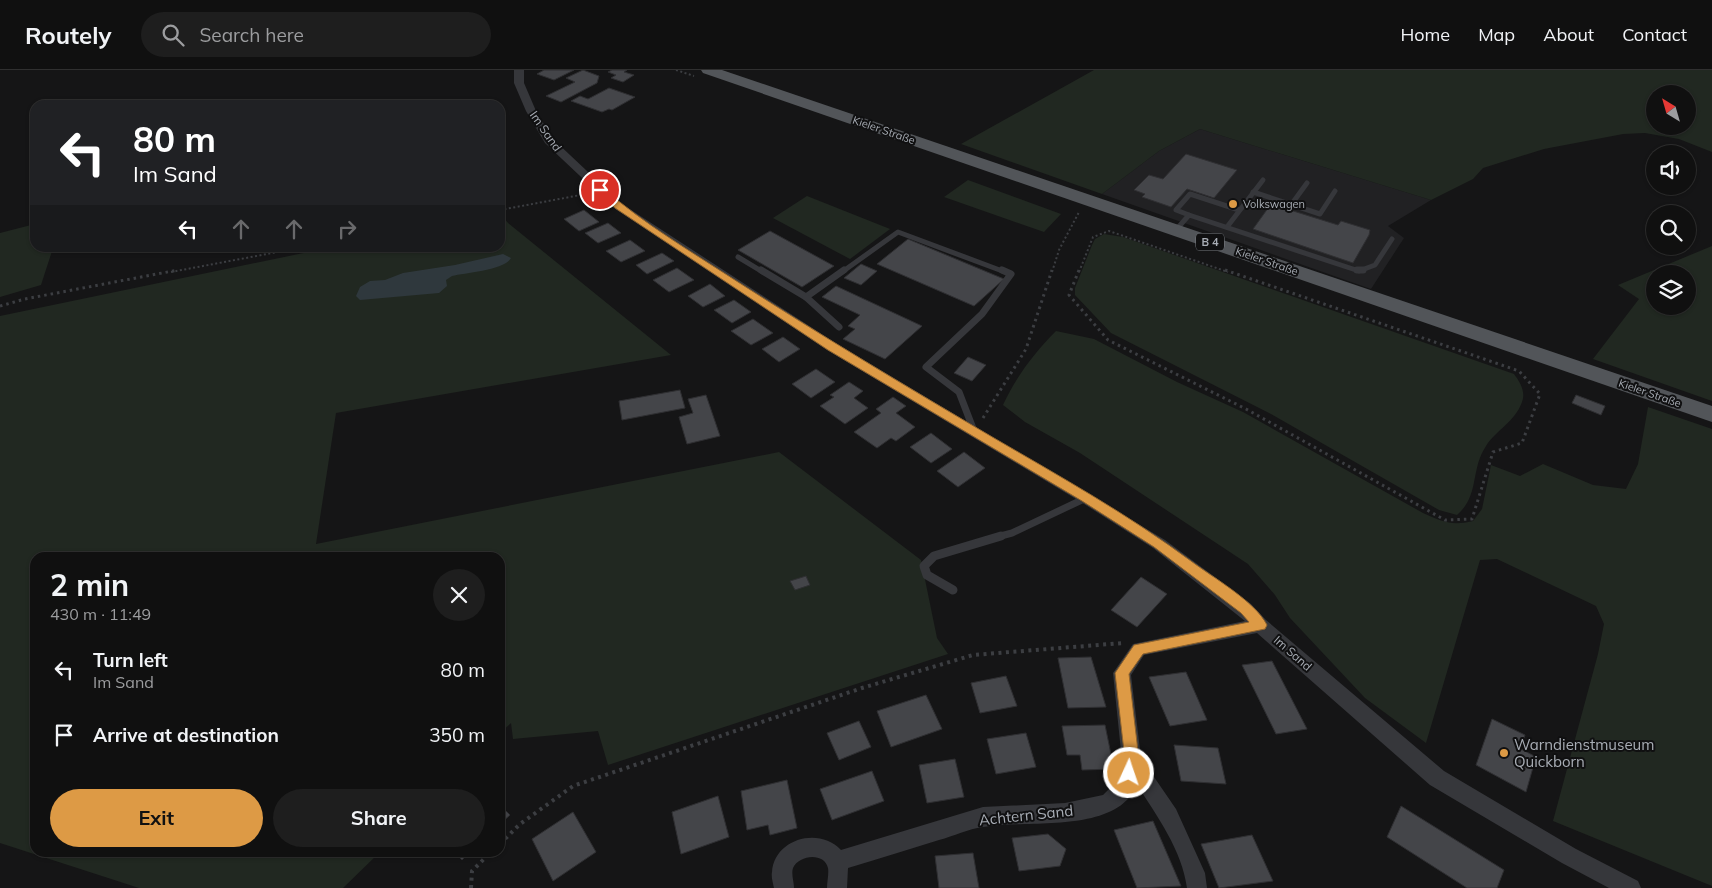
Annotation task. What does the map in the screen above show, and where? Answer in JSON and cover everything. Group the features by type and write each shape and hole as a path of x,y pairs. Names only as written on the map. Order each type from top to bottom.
{"main road":[{"name":"Kieler Straße","path":"708,70 1712,414"}],"street":[{"name":"Im Sand","path":"519,70 519,83 531,111 549,141 618,206 832,347 1086,498 1159,544 1246,609 1260,625 1437,778 1569,856 1631,888"},
{"path":"1139,649 1260,625"},
{"name":"Achtern Sand","path":"838,862 983,817 1065,813 1108,803 1127,786 1132,760 1122,673 1139,649"},
{"name":"Achtern Sand","path":"1132,760 1169,816 1195,873 1197,888"},
{"path":"784,888 782,868 788,857 798,849 810,846 821,847 838,862 840,876 837,888"}],"lane":[{"path":"1227,227 1262,180"},
{"path":"1291,205 1307,183"},
{"path":"1252,192 1320,214 1335,191"},
{"path":"1239,210 1190,194 1176,210 1359,271 1368,271 1375,267 1392,239"},
{"path":"1176,230 1189,215"},
{"path":"806,296 898,232 1011,274 982,314 926,367 959,392 974,431"},
{"path":"738,257 806,296 839,327"},
{"path":"953,590 927,575 924,566 934,556 1012,533 1086,498"}],"path":[{"path":"505,209 601,190"},
{"path":"974,431 1026,349 1059,250 1077,216 1089,200"},
{"path":"1109,231 1519,371 1540,394 1522,443 1493,452 1472,519 1445,520 1246,409 1108,340 1069,295 1093,237 1109,231"},
{"path":"0,306 25,299 278,252"},
{"path":"505,839 520,824 573,786 862,688 973,655 1124,643 1139,649"},
{"path":"470,888 472,871 486,857"}],"shaded area":[{"path":"1094,70 1712,70 1712,152 1679,139 1656,135 1696,135 1696,85 1646,85 1646,133 1623,134 1544,149 1483,168 1473,179 1431,200 1200,129 1159,151 1102,194 961,144"},
{"path":"1200,129 1431,200 1388,226 1404,238 1371,289 1102,194 1159,151"},
{"path":"968,180 1061,214 1044,232 944,197"},
{"path":"807,196 890,229 850,259 773,218"},
{"path":"505,219 671,355 336,413 316,544 779,452 921,560 937,638 948,654 608,765 598,731 513,739 511,723 505,728 505,552 30,552 30,853 0,843 0,316 308,252 505,252"},
{"path":"30,225 30,252 52,252 41,285 0,297 0,233"},
{"path":"1104,234 1123,237 1514,374 1523,391 1522,402 1515,415 1490,440 1481,455 1472,491 1464,507 1457,515 1439,510 1271,414 1111,333 1075,295 1075,288 1092,245 1095,239"},
{"path":"1712,246 1712,401 1593,359 1639,299 1618,285 1646,273 1646,315 1696,315 1696,265 1666,265 1690,255 1696,255 1696,253"},
{"path":"503,254 511,258 507,262 493,268 452,276 446,280 447,286 439,293 360,300 356,296 360,287 370,281 385,280 403,273 455,265"},
{"path":"1056,331 1094,339 1177,382 1243,412 1423,513 1448,522 1473,521 1482,509 1491,465 1520,476 1543,464 1593,485 1626,489 1638,464 1648,407 1712,429 1712,886 1553,821 1598,654 1604,624 1596,606 1497,559 1480,560 1426,743 1365,698 1290,618 1275,595 1248,564 1080,453 1025,422 1003,405 1026,366"},
{"path":"43,857 375,857 343,888 139,888"}],"building":[{"path":"544,70 574,70 554,80 537,74"},
{"path":"583,70 599,76 597,83 561,102 546,96 575,82 566,78"},
{"path":"612,70 627,70 624,72 634,75 623,82 611,78 616,75 608,72"},
{"path":"609,88 635,97 612,110 609,109 602,112 571,101 580,96 588,99"},
{"path":"1186,154 1237,170 1214,198 1187,189 1171,207 1142,197 1145,194 1134,190 1149,175 1163,179"},
{"path":"1271,204 1338,225 1341,221 1370,230 1369,235 1353,263 1253,229"},
{"path":"584,210 599,222 579,231 564,219"},
{"path":"608,223 621,233 598,243 585,233"},
{"path":"770,231 834,266 802,287 738,250"},
{"path":"908,239 1004,279 974,306 877,264"},
{"path":"630,240 645,251 621,262 606,251"},
{"path":"662,253 674,261 647,274 636,265"},
{"path":"861,264 877,271 861,285 844,278"},
{"path":"677,268 694,280 669,292 653,280"},
{"path":"710,284 725,296 703,307 688,296"},
{"path":"836,286 922,326 885,359 843,339 855,329 848,326 860,315 822,297"},
{"path":"734,300 751,312 732,323 714,310"},
{"path":"753,319 773,333 751,345 731,331"},
{"path":"783,337 800,349 779,362 762,349"},
{"path":"968,357 986,365 972,381 954,373"},
{"path":"816,369 835,382 811,398 792,384"},
{"path":"849,382 863,391 854,398 868,408 845,424 820,406 834,397 830,395"},
{"path":"680,390 685,408 622,420 619,401"},
{"path":"706,395 720,436 687,444 679,417 693,413 688,399"},
{"path":"1576,395 1605,406 1601,415 1572,403"},
{"path":"893,397 906,406 896,413 915,427 896,441 891,438 877,448 854,432 881,413 876,409"},
{"path":"931,433 952,449 931,463 910,447"},
{"path":"964,452 985,468 958,487 937,471"},
{"path":"806,576 810,585 795,590 790,581"},
{"path":"1141,577 1167,594 1137,627 1111,610"},
{"path":"1091,657 1106,707 1068,708 1058,658"},
{"path":"1272,661 1307,729 1276,734 1242,665"},
{"path":"1186,672 1207,720 1170,726 1149,677"},
{"path":"1006,676 1017,706 980,713 971,683"},
{"path":"926,695 942,729 891,747 877,711"},
{"name":"Warndienstmuseum Quickborn","path":"1492,719 1525,735 1521,749 1536,757 1526,792 1476,765"},
{"path":"859,721 871,747 839,760 827,733"},
{"path":"1105,725 1114,769 1082,770 1080,755 1067,755 1062,726"},
{"path":"1026,733 1036,767 996,774 987,739"},
{"path":"1174,745 1218,748 1226,784 1181,781"},
{"path":"955,759 964,797 927,803 919,765"},
{"path":"872,771 884,801 832,820 820,789"},
{"path":"787,780 797,828 770,835 768,825 747,830 741,791"},
{"path":"718,796 729,837 681,854 672,812"},
{"path":"1401,806 1504,870 1497,888 1467,888 1387,837"},
{"path":"505,810 510,815 505,820"},
{"path":"573,812 596,852 553,881 532,839"},
{"path":"1153,821 1181,886 1137,888 1114,830"},
{"path":"1048,834 1066,849 1060,866 1019,871 1012,838"},
{"path":"1252,835 1273,881 1219,888 1201,844"},
{"path":"973,853 979,888 939,888 935,856"}],"place":[{"name":"Volkswagen","path":"1233,204"},
{"name":"Warndienstmuseum Quickborn","path":"1504,753"}],"route":[{"path":"600,190 618,206 678,247 832,347 1086,498 1159,544 1246,609 1260,625 1139,649 1122,673 1132,760 1129,773"}]}
